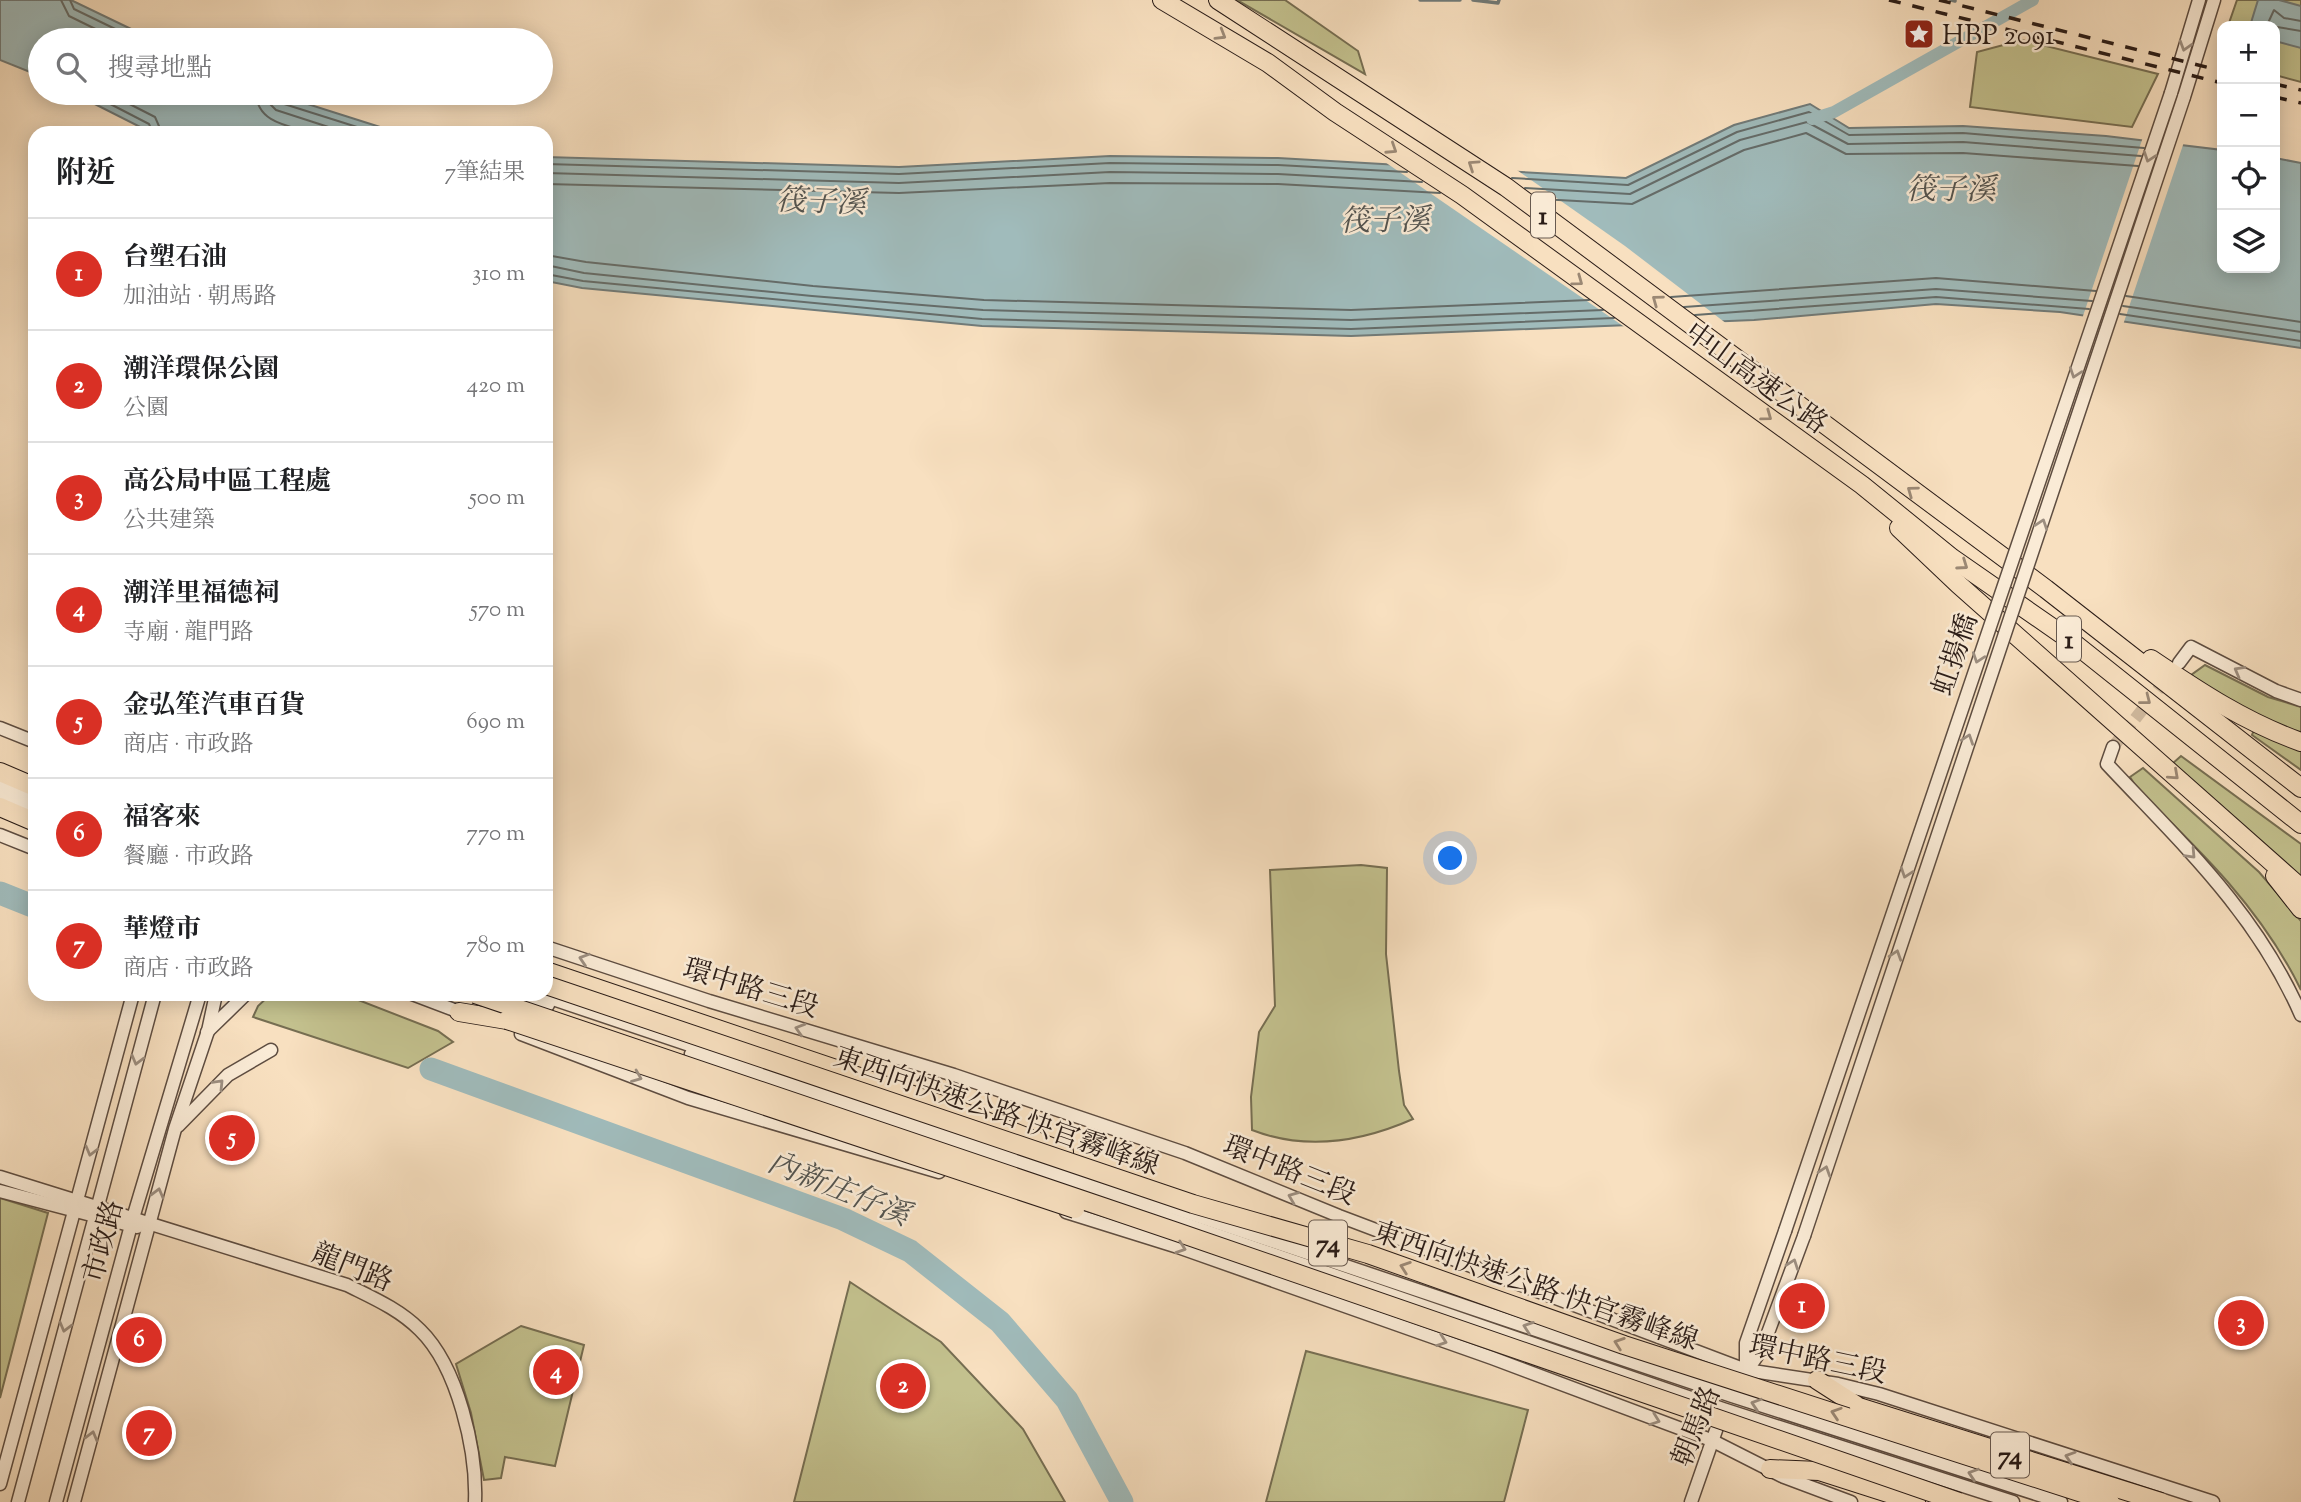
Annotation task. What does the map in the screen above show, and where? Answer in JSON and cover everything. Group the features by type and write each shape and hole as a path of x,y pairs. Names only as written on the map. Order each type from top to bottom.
{"highway":[{"name":"中山高速公路","path":"1162,0 1268,63 1335,112 1462,195 1832,463 1952,558 2070,640 2301,824"},
{"name":"中山高速公路","path":"1218,0 1506,187 2046,589 2301,788"},
{"path":"1832,463 1958,584 2301,888"},
{"path":"2046,589 2221,708 2257,726 2301,742"},
{"path":"0,772 28,784"},
{"path":"0,807 28,819"},
{"path":"2242,835 2301,909"},
{"path":"553,973 963,1112 1162,1187 1193,1204"},
{"name":"東西向快速公路 快官霧峰線","path":"553,987 1193,1204 1368,1254 1624,1345 2110,1502"},
{"name":"東西向快速公路 快官霧峰線","path":"496,1001 1174,1231 1959,1502"},
{"path":"459,1012 507,1020 1003,1187 1153,1232 1174,1231"},
{"name":"74","path":"1817,1380 1859,1407 2161,1502"},
{"path":"1770,1469 1819,1471 1916,1502"}],"street":[{"name":"虹揚橋","path":"1785,1231 2171,93 2199,0"},
{"name":"虹揚橋","path":"1804,1236 2214,0"},
{"path":"2179,663 2191,647 2276,691 2301,700"},
{"path":"0,728 28,740"},
{"path":"2113,747 2106,764 2220,885 2250,921 2275,962 2301,1015"},
{"path":"0,783 28,795"},
{"path":"0,794 28,805"},
{"path":"0,835 28,846"},
{"name":"環中路三段","path":"553,949 709,1001 967,1079 1185,1153 1339,1216 1746,1370 1817,1380 1879,1394 2135,1479 2213,1502"},
{"name":"環中路三段","path":"553,999 1732,1396 2061,1502"},
{"path":"125,1001 128,1014"},
{"name":"市政路","path":"0,1485 131,1001"},
{"name":"市政路","path":"18,1502 153,1001"},
{"name":"市政路","path":"56,1502 132,1222 198,1001"},
{"name":"市政路","path":"74,1502 175,1129 208,1031 214,1001"},
{"path":"182,1062 208,1031 239,1001"},
{"path":"430,1001 595,1060 688,1098 1178,1247 1711,1440 1770,1469 1851,1502"},
{"path":"534,1001 1723,1409 2013,1502"},
{"path":"175,1129 228,1075 271,1050"},
{"path":"882,1156 894,1124"},
{"path":"0,1177 76,1206"},
{"path":"0,1191 76,1206"},
{"name":"龍門路","path":"76,1206 165,1229 347,1286 387,1304 421,1331 448,1368 476,1475 475,1502"},
{"name":"朝馬路","path":"1746,1370 1746,1343 1785,1231"},
{"name":"朝馬路","path":"1691,1502 1723,1409 1762,1349 1804,1236"},
{"path":"2127,1502 2135,1479"}],"shaded area":[{"path":"1237,0 1285,0 1358,51 1365,74"},
{"path":"2237,0 2301,0 2301,82 2280,76 2280,21 2230,21"},
{"path":"2022,40 2158,74 2132,127 1970,107 1977,52"},
{"path":"2205,665 2268,697 2301,707 2301,736 2279,729 2187,678"},
{"path":"2254,730 2301,749 2301,770 2252,735"},
{"path":"2181,756 2301,844 2301,884 2172,764"},
{"path":"2143,768 2259,872 2301,921 2301,990 2268,934 2249,908 2207,859 2138,790 2130,777"},
{"path":"1361,865 1387,868 1386,954 1404,1105 1413,1119 1374,1133 1333,1141 1293,1140 1252,1130 1251,1097 1259,1032 1275,1006 1270,870"},
{"path":"263,1001 361,1001 438,1031 453,1042 408,1068 253,1017"},
{"path":"0,1198 48,1213 0,1398"},
{"path":"850,1282 941,1342 1023,1429 1065,1502 794,1502"},
{"path":"521,1326 584,1345 555,1466 505,1457 501,1478 484,1480 471,1413 456,1364"},
{"path":"1306,1351 1528,1410 1504,1502 1266,1502"}],"water":[{"path":"0,0 71,0 129,28 28,28 28,71 0,60"},
{"path":"2258,0 2279,0 2301,6 2301,48 2280,42 2280,21 2252,21"},
{"name":"筏子溪","path":"1810,104 1849,128 1963,126 2106,136 2217,149 2217,273 2280,273 2280,159 2301,163 2301,348 2060,312 1936,304 1754,320 1351,336 982,326 582,288 553,282 553,157 899,167 1110,156 1278,158 1626,178 1734,125"},
{"path":"97,105 311,105 377,126 138,126"}],"pier":[{"path":"2143,137 2184,142 2123,325 2082,319"},
{"path":"1382,160 1514,168 1625,246 1727,324 1626,328"}],"waterway":[{"path":"1420,0 1460,0"},
{"path":"1473,0 1498,3 1499,0"},
{"path":"1951,0 1955,1"},
{"path":"1812,119 1834,112 2033,0"},
{"name":"內新庄仔溪","path":"0,893 28,904"},
{"name":"內新庄仔溪","path":"431,1069 843,1219 910,1251 1000,1322 1067,1400 1122,1502"}],"tunnel":[{"path":"2113,747 2168,677"}],"railway":[{"path":"1889,0 2217,82"},
{"path":"1939,0 2217,70"},
{"path":"2280,85 2301,90"},
{"path":"2280,98 2301,103"}],"place":[{"name":"HBP 2091","path":"1919,34"},
{"name":"金弘笙汽車百貨","path":"232,1138"},
{"name":"台塑石油","path":"1802,1306"},
{"name":"高公局中區工程處","path":"2241,1323"},
{"name":"福客來","path":"139,1340"},
{"name":"潮洋里福德祠","path":"556,1372"},
{"name":"潮洋環保公園","path":"903,1386"},
{"name":"華燈市","path":"149,1433"}]}
